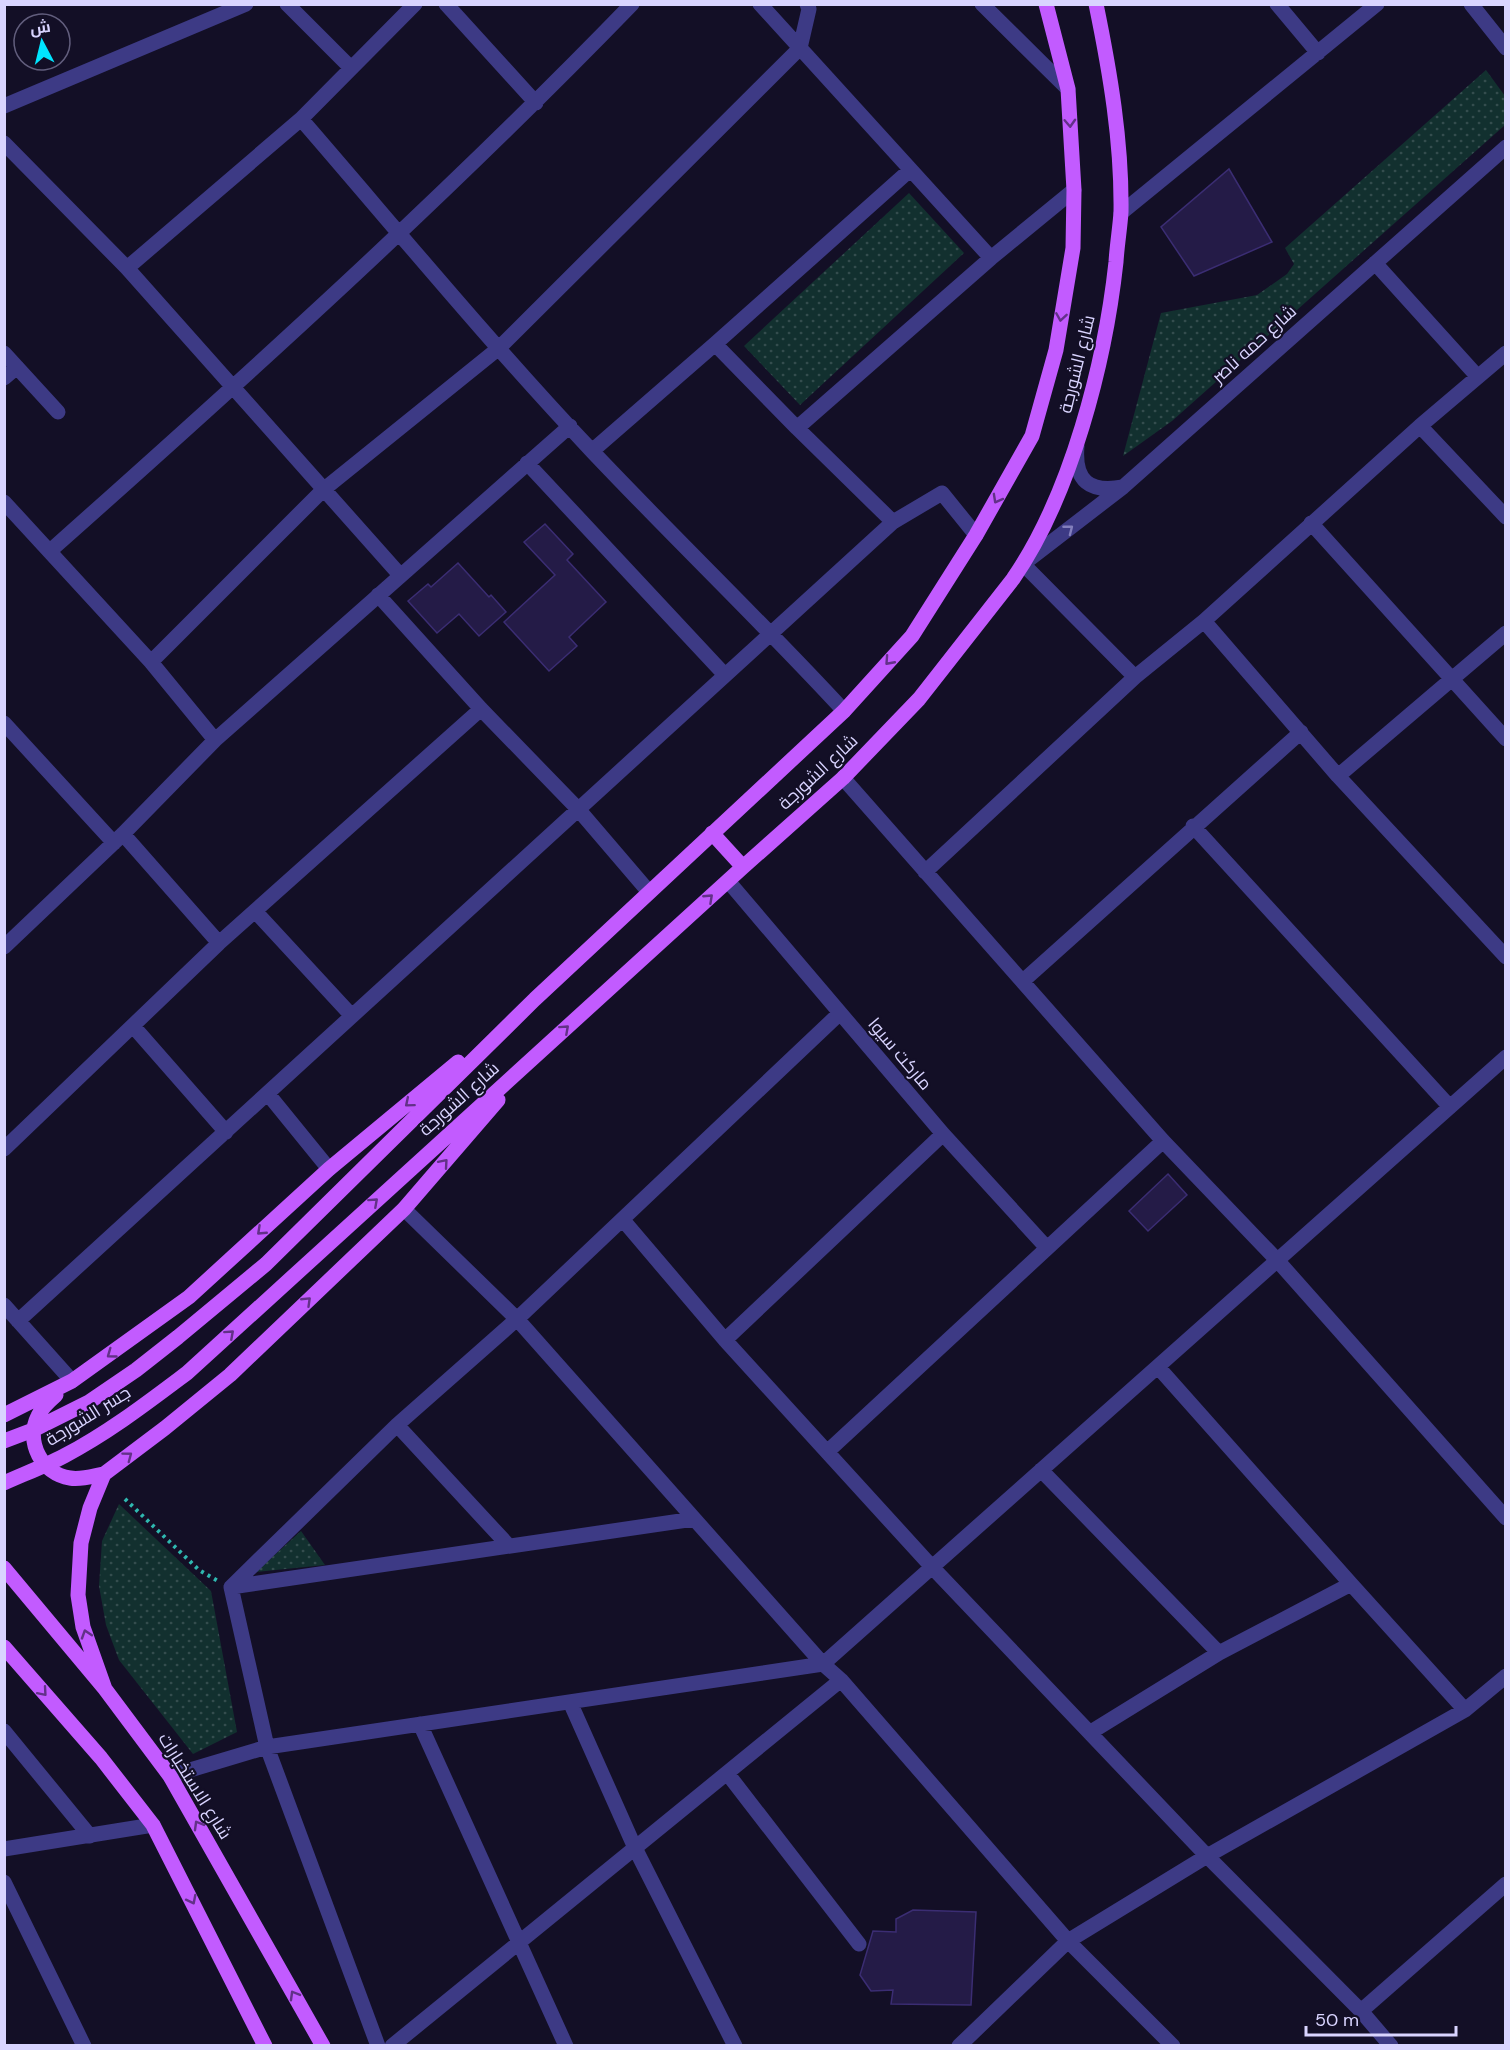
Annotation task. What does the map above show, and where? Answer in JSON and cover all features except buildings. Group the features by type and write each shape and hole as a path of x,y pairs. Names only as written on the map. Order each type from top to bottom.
{"main road":[{"path":"545,1046 404,1209 230,1375 104,1474 79,1479 69,1478 50,1469 37,1453 33,1433 39,1413 45,1405 72,1381 189,1297 329,1169 535,999 844,711 912,636 976,535 1032,436 1056,350 1073,248 1074,190 1068,89 1046,4"},
{"name":"شارع الشورجة","path":"187,1373 843,778 919,699 1023,564 1051,512 1077,442 1090,399 1111,304 1121,213 1118,146 1109,64 1096,4"},
{"path":"712,833 743,867"},
{"name":"جسر الشورجة","path":"4,1441 33,1430 89,1402 136,1370 266,1264 535,999"},
{"name":"جسر الشورجة","path":"4,1483 64,1456 110,1428 187,1373"},
{"path":"4,1415 72,1381"},
{"path":"104,1474 90,1508 81,1543 78,1595 83,1627 105,1689"},
{"name":"شارع الاستخبارات","path":"4,1568 105,1689 170,1776 323,2046"},
{"path":"4,1647 101,1758 153,1825 265,2046"}],"street":[{"path":"4,106 246,4"},
{"path":"287,4 351,68"},
{"path":"127,268 301,119 415,4"},
{"path":"446,4 536,103"},
{"path":"50,551 233,388 399,233 536,103 632,4"},
{"path":"760,4 991,258"},
{"path":"151,662 323,490 499,348 800,48 809,9 807,4"},
{"path":"982,4 1068,89"},
{"path":"1277,4 1318,53"},
{"path":"1121,213 1377,4"},
{"path":"1471,4 1506,48"},
{"path":"301,119 499,348 592,451 771,632 844,711"},
{"path":"4,143 127,268 400,575"},
{"name":"شارع حمه ناصر","path":"1023,564 1123,487 1506,147"},
{"path":"592,451 910,170"},
{"path":"797,429 991,258 1074,190"},
{"path":"1375,263 1478,377"},
{"path":"715,344 797,429 893,522"},
{"path":"4,353 58,412"},
{"path":"926,872 1135,677 1204,621 1420,426 1506,353"},
{"path":"4,378 17,367"},
{"path":"4,947 118,839 215,740 570,426"},
{"path":"1420,426 1506,517"},
{"path":"1077,442 1079,473 1085,482 1099,489 1123,487"},
{"path":"527,463 724,674"},
{"path":"18,1321 893,522 942,493 976,535"},
{"path":"6,507 50,551 151,662 215,740"},
{"path":"1311,524 1506,739"},
{"path":"1023,564 1135,677"},
{"path":"378,596 481,709 578,809 649,892"},
{"path":"1204,621 1338,776 1506,957"},
{"path":"1338,776 1506,633"},
{"path":"4,1149 219,943 481,709"},
{"path":"4,723 219,943"},
{"path":"1023,981 1301,732"},
{"path":"843,778 1163,1141 1277,1260 1506,1518"},
{"path":"1194,826 1450,1107"},
{"name":"مارکت سیوا","path":"728,881 943,1134 1047,1248"},
{"path":"255,910 352,1016"},
{"path":"228,1586 398,1425 623,1220 840,1013"},
{"path":"133,1026 226,1132"},
{"path":"170,1776 267,1747 823,1664 1506,1057"},
{"path":"267,1094 329,1169"},
{"path":"725,1340 943,1134"},
{"path":"827,1452 1163,1141"},
{"path":"404,1209 517,1319 823,1664 841,1680 1068,1941 1173,2046"},
{"path":"623,1220 725,1340 932,1567 1207,1856 1361,2011 1391,2046"},
{"path":"4,1305 72,1381"},
{"path":"1158,1366 1465,1710"},
{"path":"398,1425 508,1545"},
{"path":"1041,1470 1219,1653"},
{"path":"228,1586 694,1519"},
{"path":"1091,1732 1219,1653 1351,1584"},
{"path":"228,1586 267,1747 378,2046"},
{"path":"959,2046 1068,1941 1207,1856 1465,1710 1506,1676"},
{"path":"392,2046 841,1680"},
{"path":"570,1702 635,1848 735,2046"},
{"path":"420,1724 567,2046"},
{"path":"4,1731 90,1836"},
{"path":"727,1773 859,1944"},
{"path":"4,1849 153,1825"},
{"path":"4,1882 84,2046"},
{"path":"1361,2011 1506,1884"}],"path":[{"path":"125,1499 199,1570 228,1586"}],"green space":[{"path":"1486,70 1505,96 1505,125 1172,421 1123,456 1161,313 1257,295 1287,274 1294,264 1285,248"},
{"path":"909,193 964,253 800,405 744,346"},
{"path":"119,1504 211,1591 237,1732 193,1754 119,1660 106,1625 99,1586 102,1541"},
{"path":"301,1531 325,1565 256,1572"}]}
